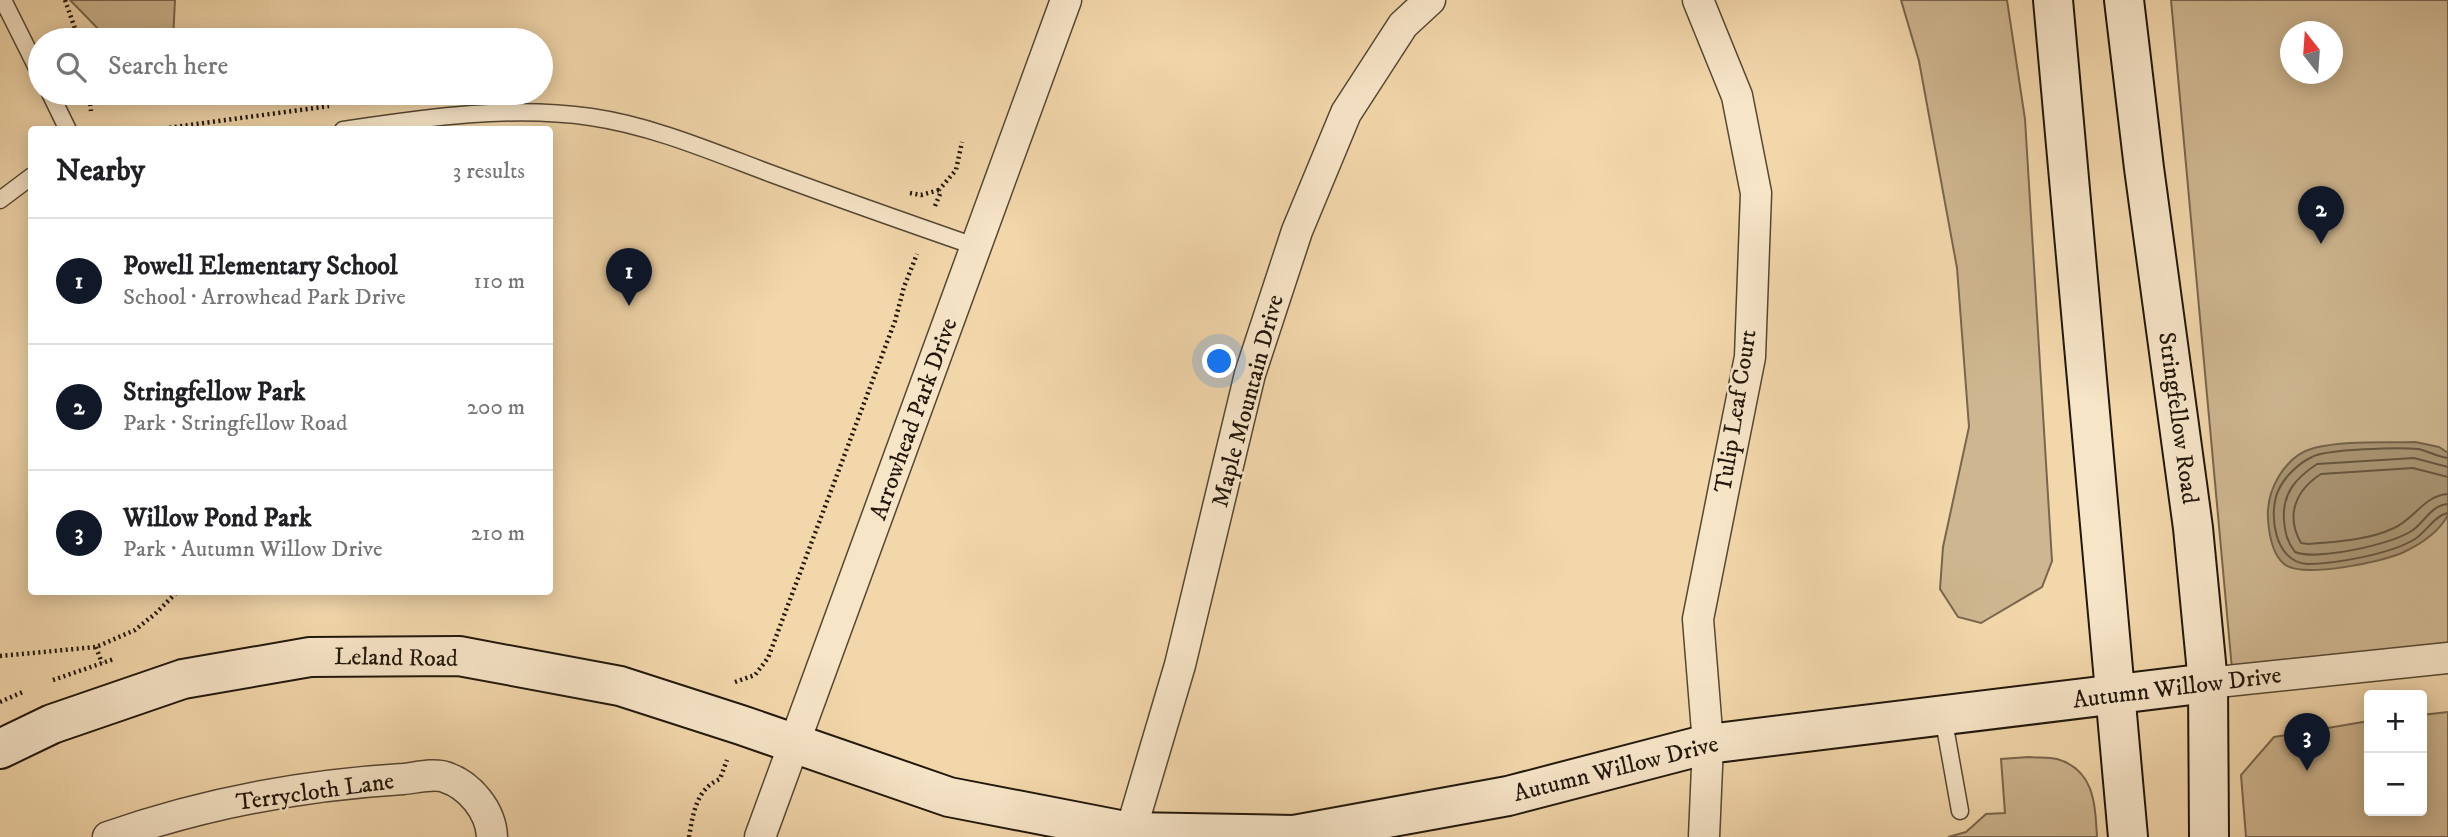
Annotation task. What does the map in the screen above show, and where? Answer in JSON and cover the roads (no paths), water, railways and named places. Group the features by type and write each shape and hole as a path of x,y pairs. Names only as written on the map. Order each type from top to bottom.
{"street":[{"name":"Arrowhead Park Drive","path":"760,837 1066,0"},
{"name":"Maple Mountain Drive","path":"1129,835 1180,665 1250,374 1297,231 1346,114 1403,25 1430,0"},
{"name":"Tulip Leaf Court","path":"1698,0 1737,96 1756,193 1750,357 1698,620 1708,744 1704,837"},
{"path":"2053,0 2128,837"},
{"name":"Stringfellow Road","path":"2124,0 2193,528 2208,683 2209,837"},
{"name":"Leland Road","path":"0,750 52,724 183,679 310,657 459,656 620,686 796,743"},
{"name":"Autumn Willow Drive","path":"796,743 949,797 1129,835 1294,835 1508,796 1708,744 2208,683 2448,658"},
{"name":"Terrycloth Lane","path":"108,837 256,797 379,780 444,776 474,794 491,826 492,837"}],"lane":[{"path":"3,0 28,50"},
{"path":"56,105 66,126"},
{"path":"370,126 439,116 529,113 591,117 700,147 977,247"},
{"path":"0,200 28,179"},
{"path":"1943,716 1960,811"}],"water":[{"path":"2415,442 2439,447 2448,453 2448,515 2435,532 2404,552 2362,564 2307,570 2293,568 2280,560 2270,537 2268,508 2279,476 2294,459 2303,452 2326,445"}],"place":[{"name":"Stringfellow Park","path":"2321,244"},
{"name":"Powell Elementary School","path":"629,306"},
{"name":"Willow Pond Park","path":"2307,771"}]}
